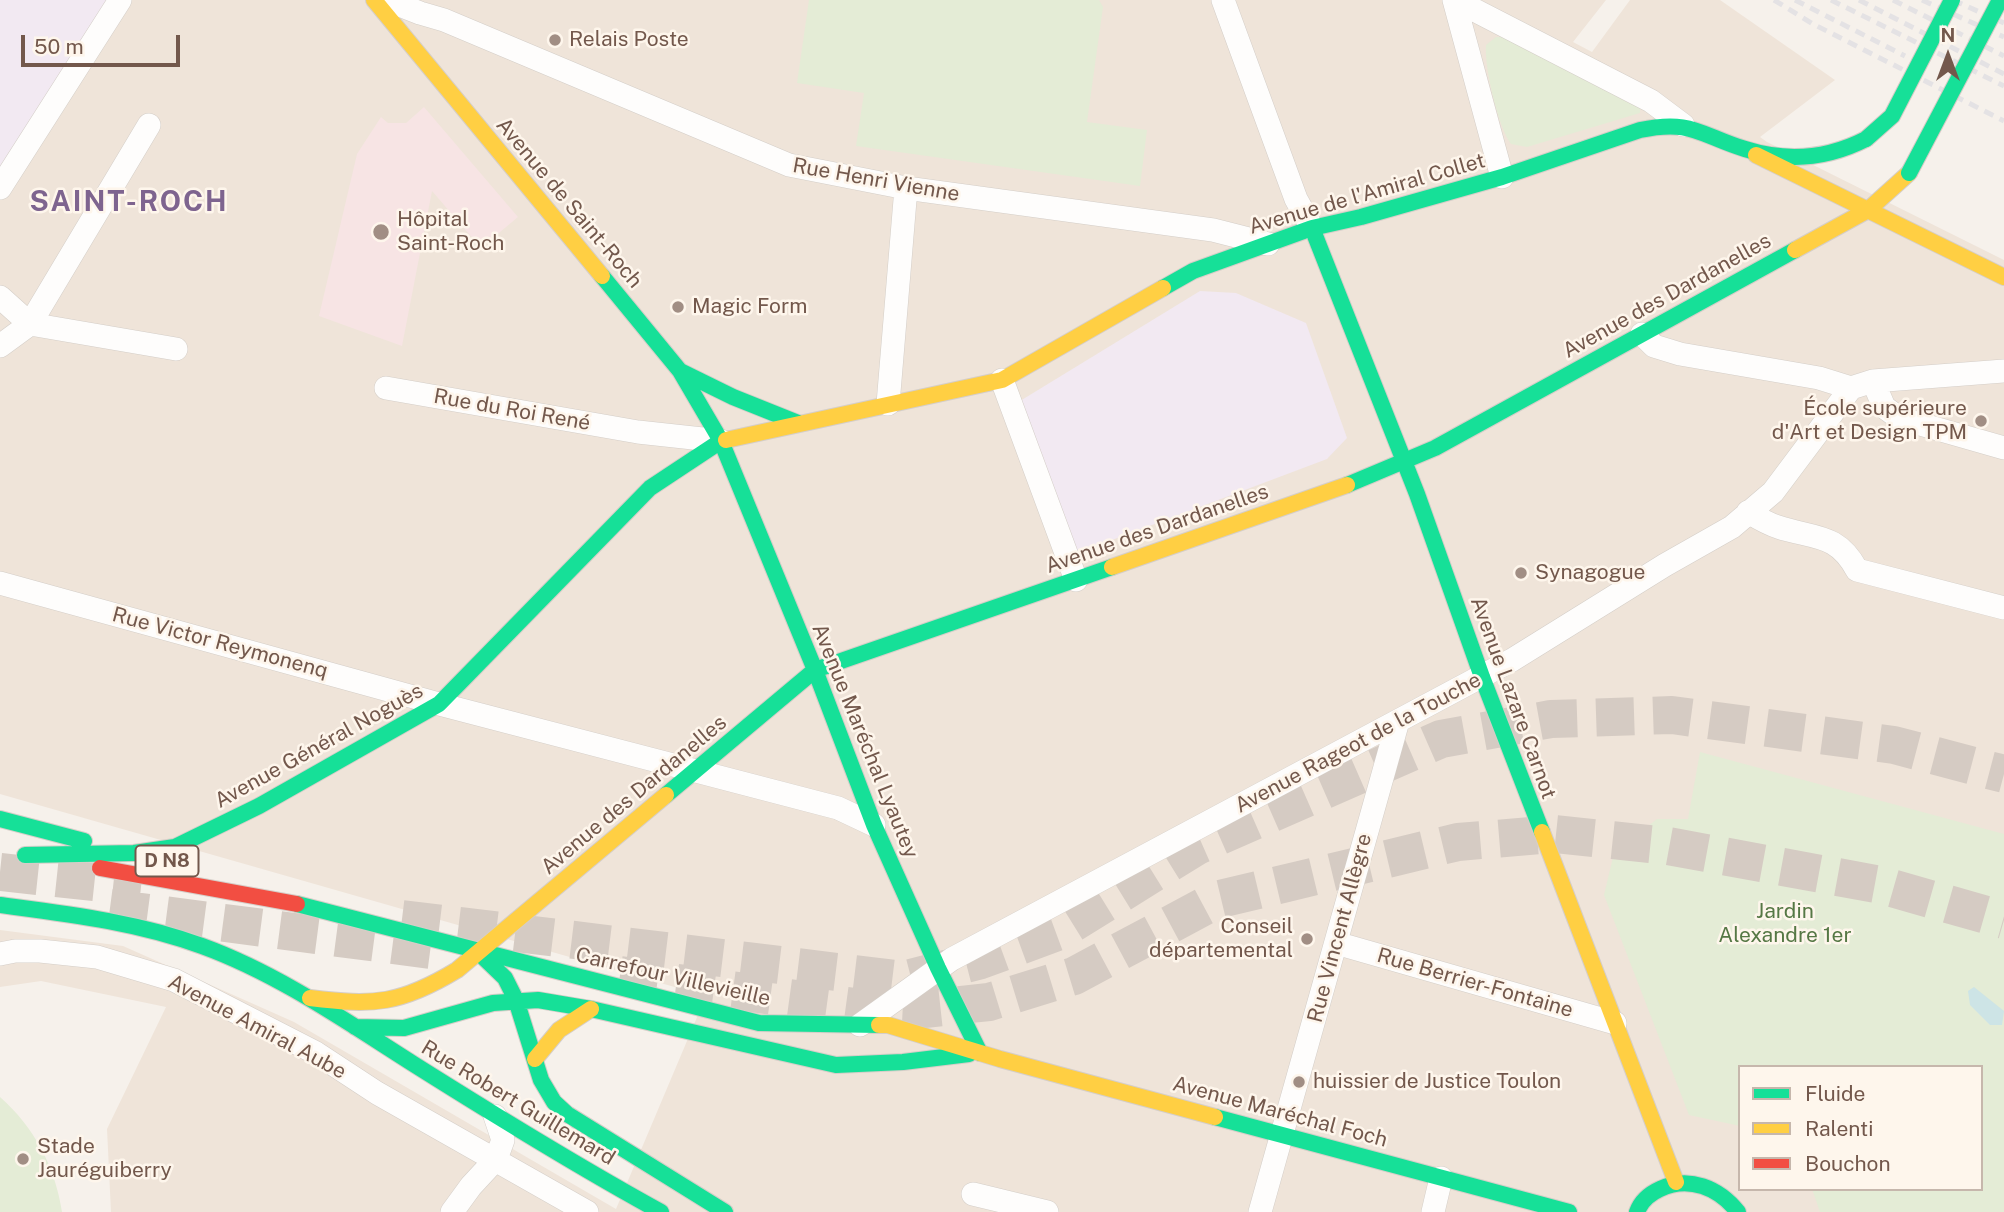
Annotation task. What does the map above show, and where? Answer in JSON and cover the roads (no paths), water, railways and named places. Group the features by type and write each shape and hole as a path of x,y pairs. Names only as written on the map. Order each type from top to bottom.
{"main road":[{"name":"Avenue de Saint-Roch","path":"374,0 681,371 721,441"},
{"path":"1746,149 1807,158 1835,154 1866,139 1892,116 1952,0"},
{"name":"Avenue des Dardanelles","path":"478,952 815,670 1349,484 1435,448 1868,210 1909,173 2000,0"},
{"name":"Avenue de l'Amiral Collet","path":"721,441 1002,380 1193,271 1311,228 1361,217 1502,177 1640,130 1659,125 1683,125"},
{"path":"1683,125 1746,149 2004,277"},
{"path":"1885,193 1888,173"},
{"name":"Avenue Lazare Carnot","path":"1311,228 1404,461 1482,677 1676,1182"},
{"path":"681,371 733,397 798,423"},
{"name":"Avenue Général Noguès","path":"134,853 175,848 204,835 439,704 650,488 721,441"},
{"name":"Avenue Maréchal Lyautey","path":"721,441 815,670 874,825 938,968 980,1053"},
{"name":"D N8","path":"0,819 181,864"},
{"path":"134,853 19,854 305,905"},
{"name":"D N8","path":"219,873 259,883 305,905"},
{"path":"0,905 88,916 165,933 231,957 310,998 353,1004 405,999 457,970 478,952 505,978 516,1000"},
{"name":"Carrefour Villevieille","path":"305,905 759,1023 888,1025 980,1053"},
{"name":"Rue Robert Guillemard","path":"310,998 495,1116 645,1206 661,1212"},
{"name":"Rue Robert Guillemard","path":"516,1000 541,1080 554,1101 567,1114 725,1212"},
{"path":"355,1027 404,1028 493,1003 538,1000 591,1009 836,1065 874,1065 980,1053"},
{"path":"535,1059 545,1041 557,1029 591,1009"},
{"name":"Avenue Maréchal Foch","path":"980,1053 1569,1212"},
{"path":"1637,1212 1648,1195 1676,1182 1696,1184 1716,1191 1738,1212"}],"street":[{"path":"0,188 120,0"},
{"name":"Rue Henri Vienne","path":"387,0 422,7 444,20 789,165 906,188 1213,230 1268,244"},
{"path":"1223,0 1296,199 1311,228"},
{"path":"1455,0 1651,102 1683,125"},
{"path":"1455,0 1502,177"},
{"path":"398,29 422,7"},
{"path":"0,346 30,324 149,125"},
{"path":"888,404 906,188"},
{"path":"0,296 30,324 176,349"},
{"path":"1642,334 1654,346 1680,354 1819,378 1851,388 1873,381 2004,371"},
{"path":"1002,380 1076,580"},
{"path":"1873,381 1884,407 1899,418 2004,448"},
{"name":"Rue du Roi René","path":"386,388 638,432 721,441"},
{"name":"Avenue Rageot de la Touche","path":"860,1025 938,968 1482,677 1732,527 1773,492 1851,388"},
{"path":"1748,512 1775,527 1833,541 1851,558 1857,570 2004,608"},
{"name":"Rue Victor Reymonenq","path":"0,583 439,704 838,807 874,825"},
{"name":"Rue Vincent Allègre","path":"1260,1212 1398,721"},
{"name":"Rue Berrier-Fontaine","path":"1336,943 1615,1023"},
{"name":"Avenue Amiral Aube","path":"0,954 40,951 97,957 174,980 316,1054 377,1093 587,1212"},
{"path":"452,1212 471,1186 496,1160 503,1140 495,1116"},
{"path":"1433,1212 1441,1178"},
{"path":"974,1194 1047,1212"}],"water":[{"path":"1974,987 2004,1011 2002,1025 1990,1025 1970,1005 1968,991"}],"tunnel":[{"path":"402,919 903,980 981,960 1060,931 1197,846 1441,739 1551,719 1672,715 1894,745 2004,774"},
{"path":"620,975 869,1009 906,1011 989,1002 1074,976 1216,900 1458,842 1554,834 1668,846 1881,885 2004,920"},
{"path":"0,872 141,887"},
{"path":"110,908 439,951"}],"railway":[{"path":"1774,0 1813,24 2004,121"},
{"path":"1795,0 1905,56"},
{"path":"1831,0 2004,86"},
{"path":"1859,0 2004,74"},
{"path":"1893,0 2004,56"},
{"path":"1922,0 2004,37"},
{"path":"1953,0 2004,23"}],"place":[{"name":"Relais Poste","path":"555,40"},
{"name":"Hôpital Saint-Roch","path":"381,232"},
{"name":"Magic Form","path":"678,307"},
{"name":"École supérieure d'Art et Design TPM","path":"1981,421"},
{"name":"Synagogue","path":"1521,573"},
{"name":"Conseil départemental","path":"1307,939"},
{"name":"huissier de Justice Toulon","path":"1299,1082"},
{"name":"Stade Jauréguiberry","path":"23,1159"}],"district":[{"name":"SAINT-ROCH","path":"129,202"}],"park label":[{"name":"Jardin Alexandre 1er","path":"1785,924"}]}
